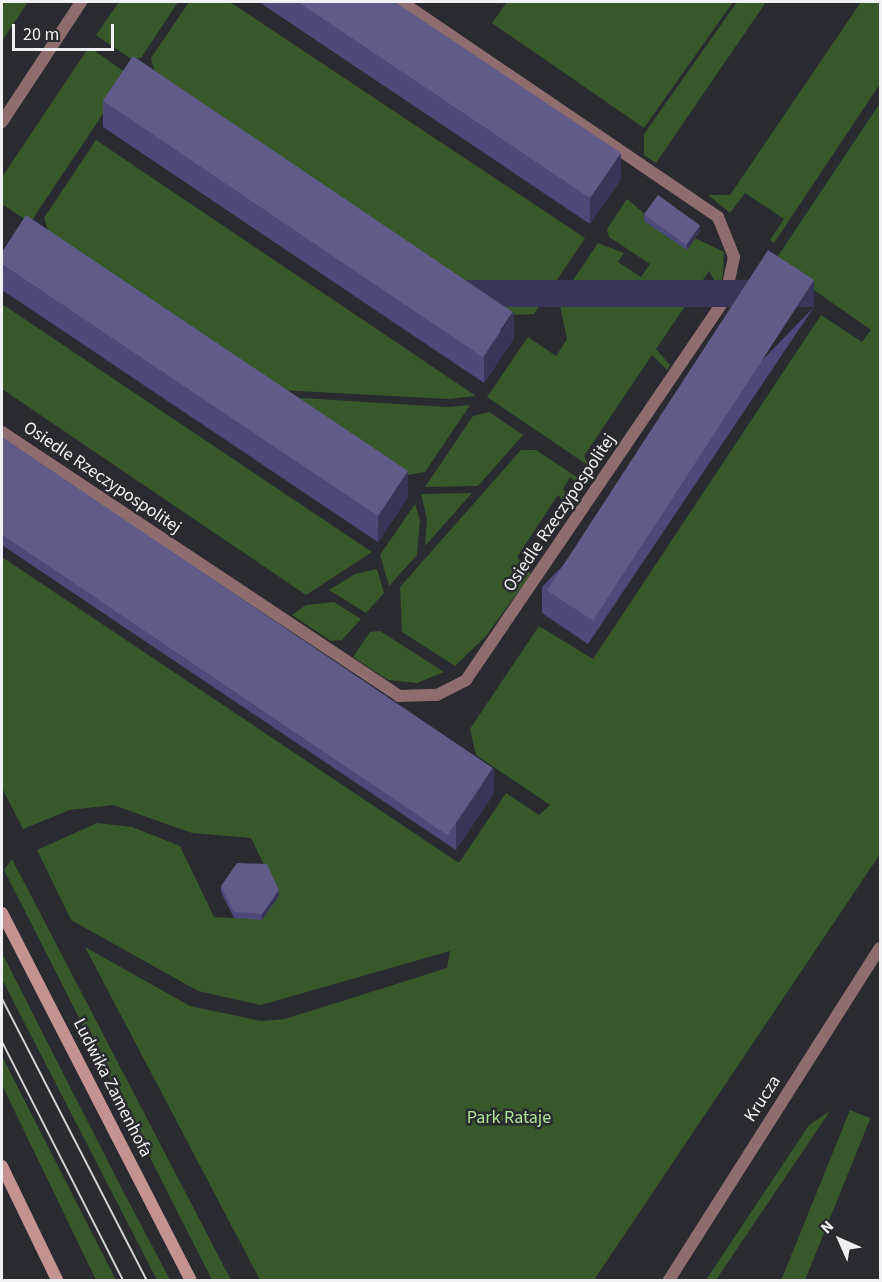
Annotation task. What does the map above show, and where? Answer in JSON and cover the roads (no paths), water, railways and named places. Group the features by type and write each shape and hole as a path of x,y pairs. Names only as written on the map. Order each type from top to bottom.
{"main road":[{"name":"Ludwika Zamenhofa","path":"2,912 191,1281"},
{"path":"2,1166 57,1281"}],"street":[{"path":"2,122 81,2"},
{"name":"Osiedle Rzeczypospolitej","path":"2,432 399,696 437,695 466,680 492,648 725,299 734,257 718,217 402,2"},
{"name":"Krucza","path":"669,1281 674,1268 880,948"},
{"name":"Krucza","path":"658,1281 674,1268"}],"tram line":[{"path":"2,998 147,1280"},
{"path":"2,1041 123,1280"}],"park label":[{"name":"Park Rataje","path":"509,1118"}]}
